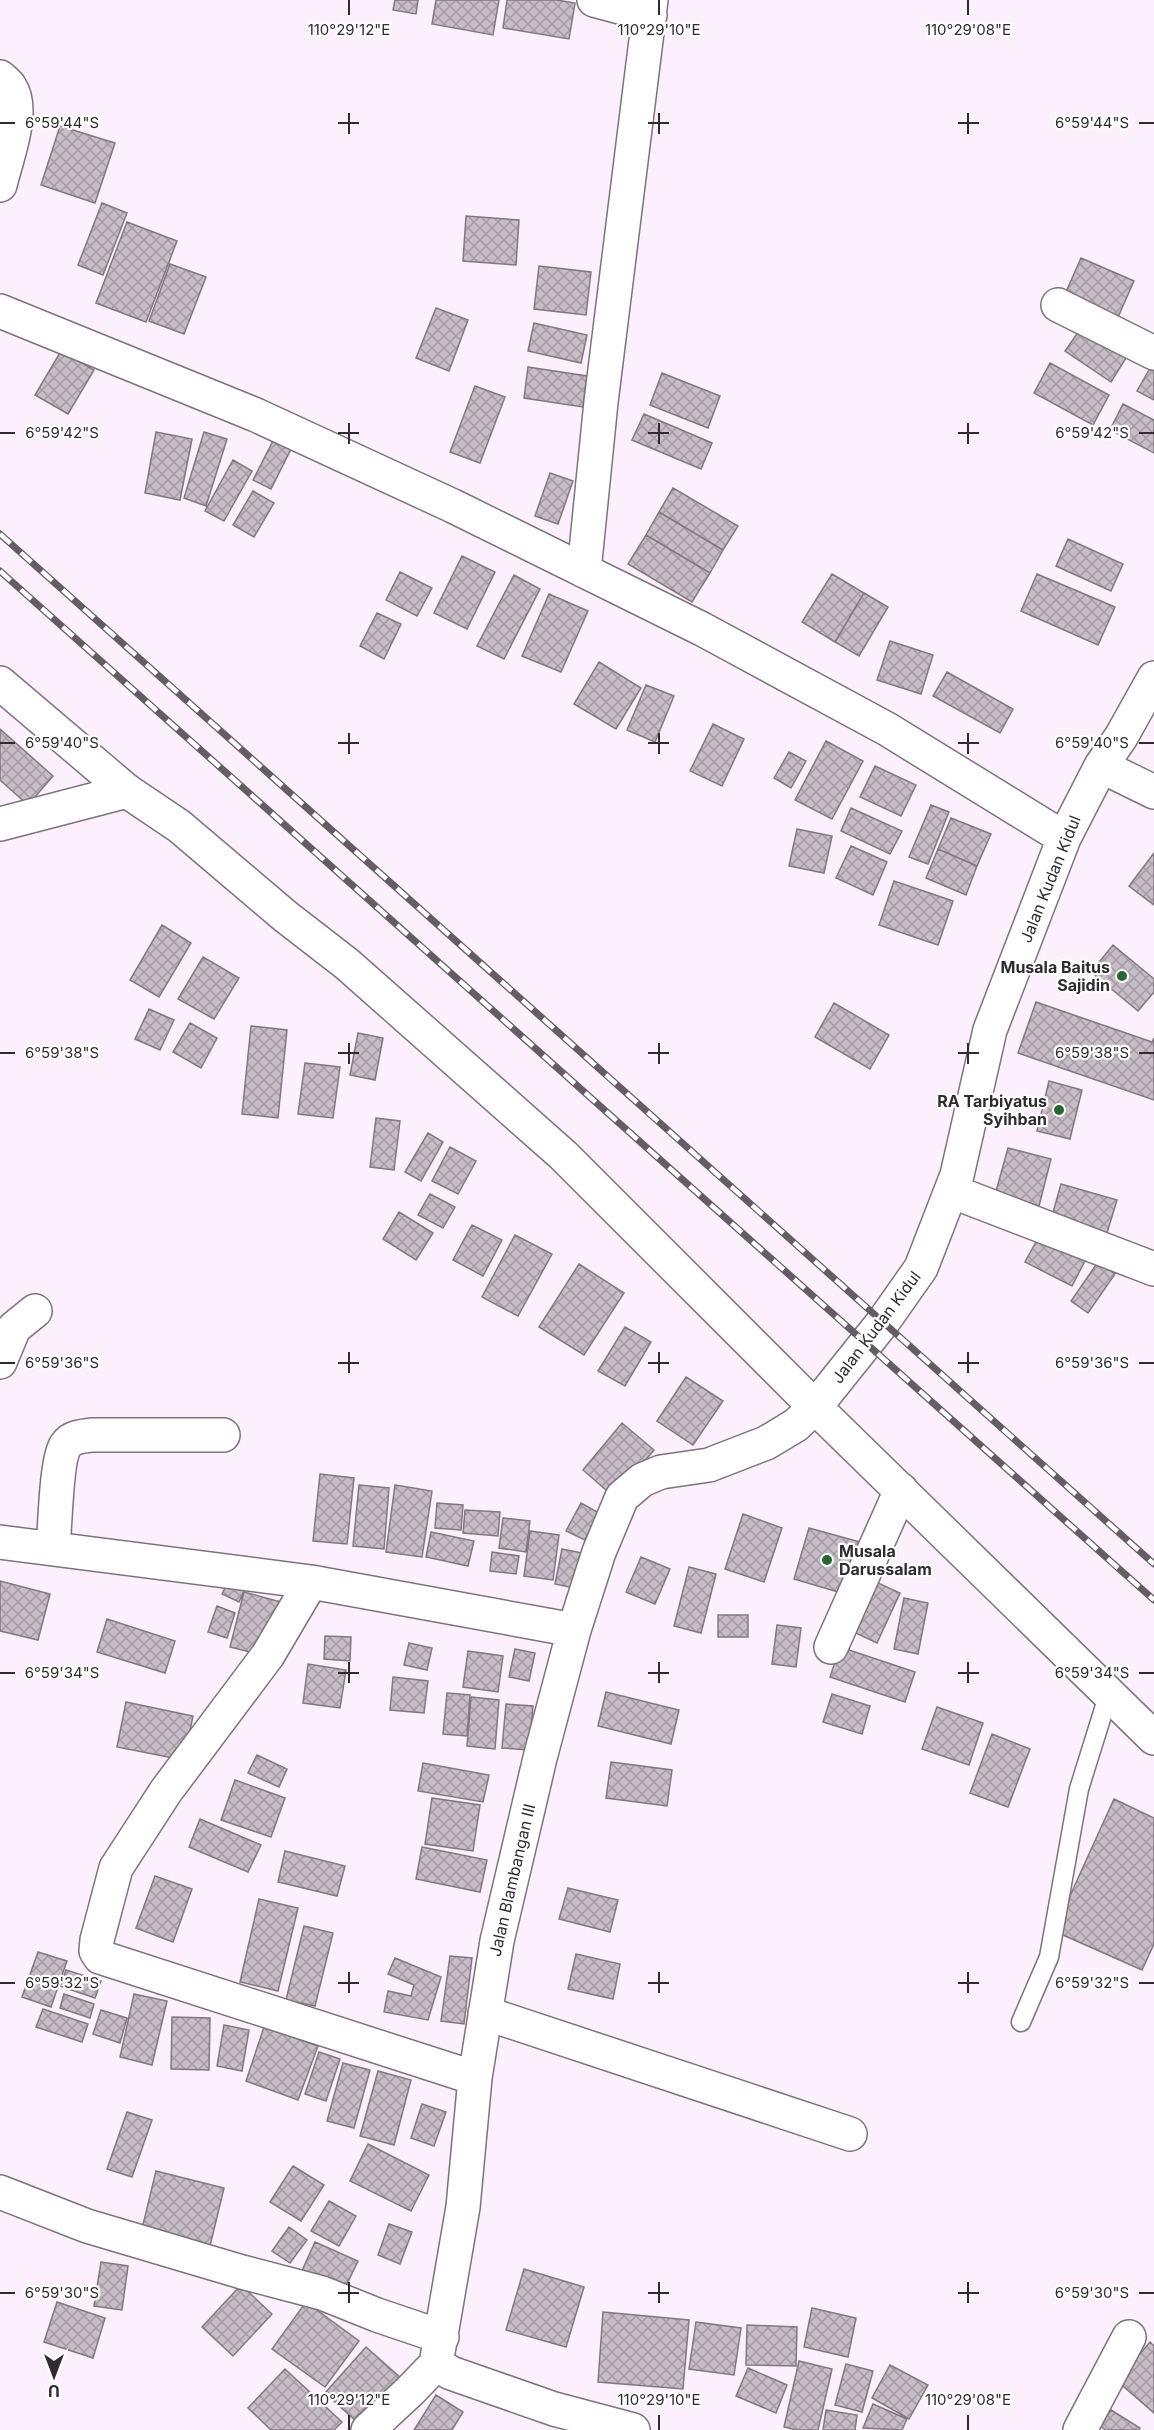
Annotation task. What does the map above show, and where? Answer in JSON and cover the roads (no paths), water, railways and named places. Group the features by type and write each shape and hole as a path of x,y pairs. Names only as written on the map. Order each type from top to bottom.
{"street":[{"path":"584,571 601,402 651,7 594,0"},
{"path":"0,77 10,87 15,99 17,116 0,185"},
{"path":"1058,305 1154,353"},
{"path":"0,311 256,415 453,506 702,629 887,729 1064,838"},
{"name":"Jalan Kudan Kidul","path":"815,1407 883,1322 921,1268 957,1175 990,1030 1064,838 1101,766 1121,737 1154,678"},
{"path":"0,683 127,791 179,826 285,916 347,964 563,1155 815,1407 1154,1738"},
{"path":"1101,766 1154,792"},
{"path":"0,824 127,791"},
{"path":"951,1191 1154,1269"},
{"path":"0,1362 14,1328 35,1311"},
{"name":"Jalan Blambangan III","path":"439,2350 463,2207 475,2078 505,1906 540,1758 574,1630 599,1552 622,1497 642,1480 661,1472 709,1465 766,1443 796,1425 815,1407"},
{"path":"53,1548 60,1465 65,1445 73,1438 92,1435 223,1435"},
{"path":"831,1647 900,1490"},
{"path":"0,1542 311,1582 574,1630"},
{"path":"311,1582 268,1655 166,1791 116,1868 96,1951 100,1957 475,2078"},
{"path":"485,2013 850,2134"},
{"path":"0,2192 87,2226 322,2293 376,2315 439,2350 451,2373 551,2419 633,2430"},
{"path":"1080,2430 1128,2337"},
{"path":"368,2430 410,2391 439,2350"}],"lane":[{"path":"1021,2022 1049,1957 1079,1790 1109,1693"}],"railway":[{"path":"0,534 1154,1564"},
{"path":"0,571 1154,1600"}],"place":[{"name":"Musala Baitus Sajidin","path":"1122,976"},
{"name":"RA Tarbiyatus Syihban","path":"1059,1110"},
{"name":"Musala Darussalam","path":"827,1560"}]}
